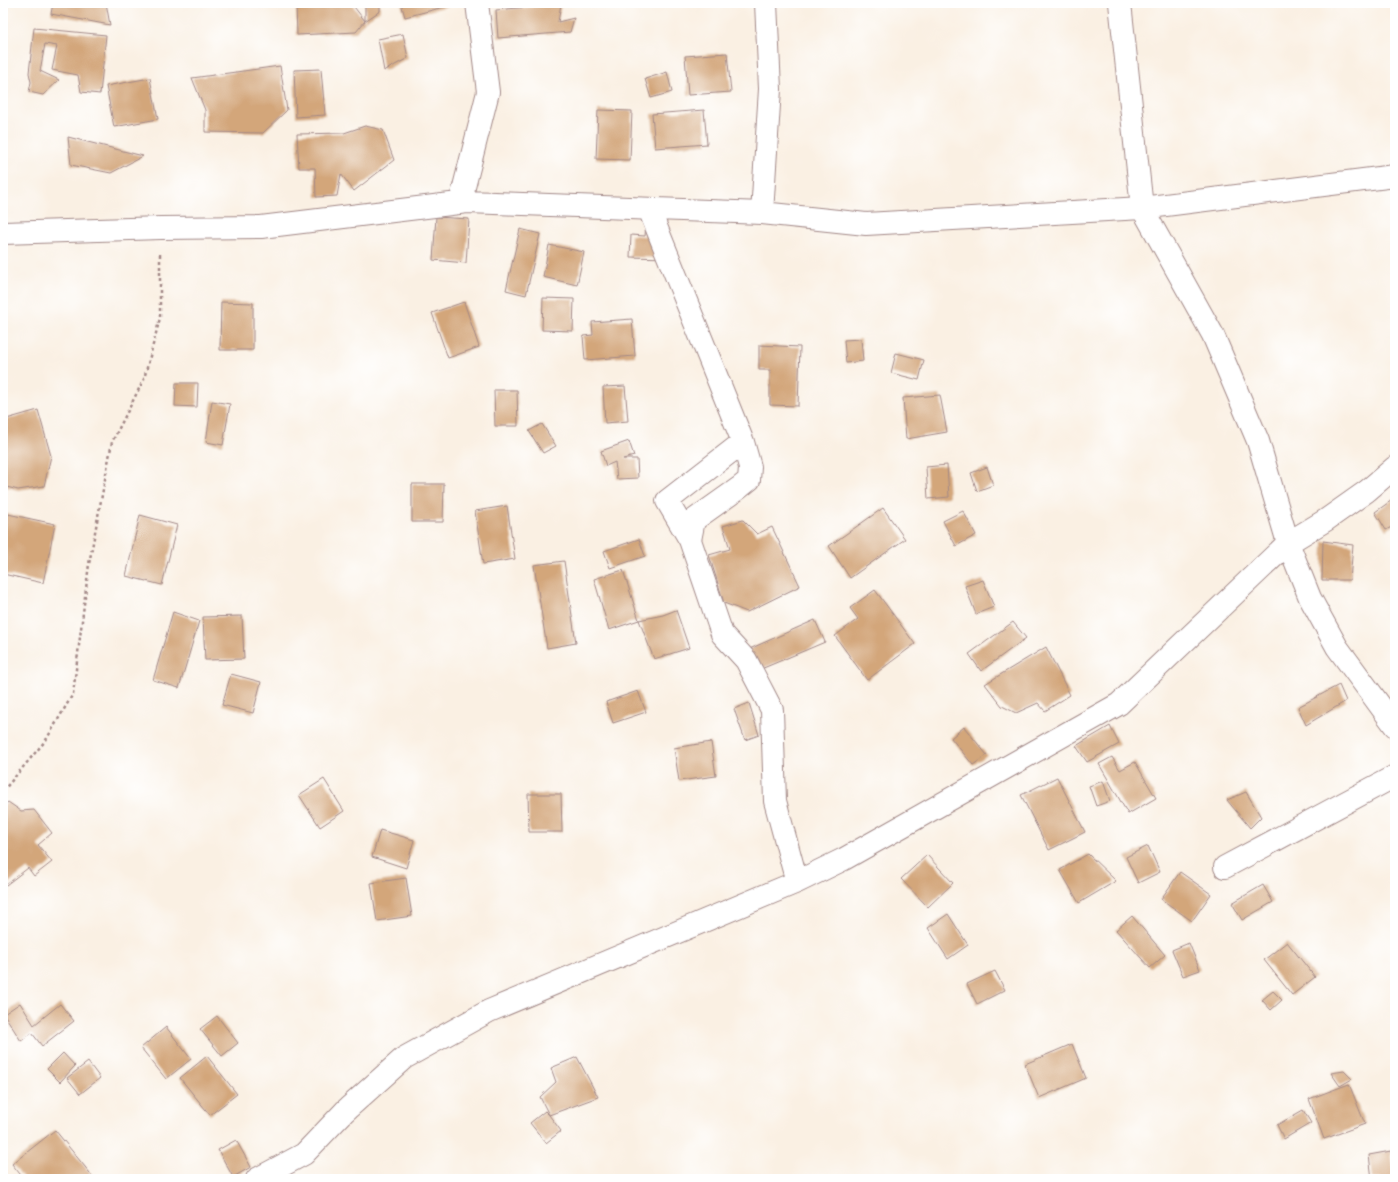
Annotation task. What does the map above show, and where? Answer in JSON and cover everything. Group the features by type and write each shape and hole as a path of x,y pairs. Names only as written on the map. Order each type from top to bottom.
{"street":[{"path":"460,203 488,92 477,3"},
{"path":"762,213 770,89 766,3"},
{"path":"1120,3 1142,208 1213,335 1258,441 1288,543 1310,598 1337,647 1395,726"},
{"path":"3,233 161,228 261,227 467,202 762,213 866,224 1142,208 1395,176"},
{"path":"649,209 743,442 750,467 749,480 694,520 690,540"},
{"path":"743,442 666,501 690,540 722,634 746,660 772,710 775,800 797,882"},
{"path":"257,1179 304,1154 345,1111 404,1058 489,1011 797,882 844,859 1119,704 1288,543 1326,520 1367,491 1395,466"},
{"path":"1225,867 1395,776"}],"path":[{"path":"3,791 46,740 73,694 89,564 112,442 144,379 160,318 161,228"}],"building":[{"path":"53,3 106,3 110,25 51,14"},
{"path":"296,3 351,3 365,21 356,32 297,35"},
{"path":"365,3 380,3 380,11 365,21"},
{"path":"401,3 455,3 456,4 405,17"},
{"path":"561,4 558,22 574,18 570,32 498,38 496,10"},
{"path":"34,28 106,35 100,94 81,92 78,75 52,70 57,46 45,44 40,71 59,80 43,95 29,92 31,82 29,73"},
{"path":"403,34 408,58 384,71 378,39"},
{"path":"727,53 731,92 688,95 685,56"},
{"path":"280,66 287,110 263,133 205,132 205,110 192,78"},
{"path":"321,69 325,115 296,117 294,70"},
{"path":"667,72 672,92 651,98 645,79"},
{"path":"150,78 158,119 114,127 106,86"},
{"path":"598,110 632,111 630,160 596,159"},
{"path":"704,110 707,144 655,148 652,114"},
{"path":"365,126 383,130 394,160 354,191 341,174 337,196 316,197 315,168 299,168 297,134 344,133"},
{"path":"68,137 143,156 111,173 71,165"},
{"path":"436,217 469,219 466,263 433,260"},
{"path":"646,223 668,258 630,257 631,235 645,236"},
{"path":"520,229 540,234 526,295 506,290"},
{"path":"549,245 584,252 577,285 543,277"},
{"path":"543,298 574,299 573,331 542,330"},
{"path":"221,302 253,303 253,350 220,350"},
{"path":"464,302 479,347 448,358 432,313"},
{"path":"632,319 635,356 585,360 583,336 593,335 592,322"},
{"path":"861,339 863,361 846,363 844,340"},
{"path":"759,345 800,347 798,406 770,405 770,370 759,370"},
{"path":"896,353 924,360 919,380 891,373"},
{"path":"176,383 198,383 197,407 175,406"},
{"path":"625,386 628,421 605,423 603,387"},
{"path":"494,390 517,390 518,426 495,426"},
{"path":"940,395 947,432 906,439 903,398"},
{"path":"212,401 230,404 223,445 206,442"},
{"path":"38,410 51,456 44,486 18,490 3,486 3,420"},
{"path":"542,424 556,446 543,453 529,431"},
{"path":"629,441 634,456 623,459 637,459 638,478 617,479 615,462 606,466 601,451"},
{"path":"947,465 949,497 928,499 926,467"},
{"path":"987,467 993,485 977,491 971,473"},
{"path":"412,484 444,484 443,522 412,522"},
{"path":"1395,498 1395,525 1386,530 1375,512"},
{"path":"507,506 515,559 483,564 475,511"},
{"path":"883,508 905,539 850,578 829,546"},
{"path":"963,511 976,535 956,546 943,521"},
{"path":"3,513 55,524 43,583 3,574"},
{"path":"140,515 177,525 162,585 126,576"},
{"path":"743,520 757,534 772,527 800,586 747,612 724,603 709,555 730,549 723,526"},
{"path":"639,539 645,556 610,568 604,551"},
{"path":"1323,541 1353,545 1350,580 1322,580"},
{"path":"564,561 576,643 547,648 534,565"},
{"path":"623,570 639,620 609,630 594,579"},
{"path":"983,580 994,607 976,614 965,586"},
{"path":"875,590 915,644 867,680 835,636 858,619 850,608"},
{"path":"676,610 689,648 654,659 639,620 663,615"},
{"path":"173,612 199,621 179,688 153,680"},
{"path":"242,616 244,659 205,660 203,617"},
{"path":"815,620 825,642 754,672 745,651"},
{"path":"1013,622 1026,638 981,671 969,654"},
{"path":"1046,647 1070,695 1045,711 1038,703 1016,713 1002,706 985,684"},
{"path":"231,674 261,682 253,713 222,705"},
{"path":"1339,685 1346,701 1306,725 1298,707"},
{"path":"638,691 646,712 613,723 606,702"},
{"path":"749,703 759,735 745,740 734,709"},
{"path":"1110,726 1119,744 1087,762 1076,746"},
{"path":"964,727 987,755 973,765 951,738"},
{"path":"711,742 716,776 679,781 674,748"},
{"path":"1112,757 1120,770 1135,762 1156,798 1128,814 1099,764"},
{"path":"1057,777 1085,832 1049,850 1021,795"},
{"path":"324,779 344,811 320,827 299,795"},
{"path":"1103,781 1110,801 1096,806 1089,786"},
{"path":"1246,792 1261,817 1250,828 1227,800"},
{"path":"528,794 561,794 562,832 529,832"},
{"path":"8,802 21,811 34,810 52,833 38,845 52,862 34,876 28,868 6,885 3,881 3,806"},
{"path":"380,830 414,840 406,868 372,857"},
{"path":"1148,846 1160,872 1138,883 1126,857"},
{"path":"1088,854 1116,881 1079,903 1060,870"},
{"path":"927,855 953,883 928,907 901,879"},
{"path":"1180,872 1211,894 1192,921 1161,899"},
{"path":"406,878 412,916 377,921 371,883"},
{"path":"1263,885 1273,902 1242,920 1232,903"},
{"path":"948,914 968,945 948,959 928,928"},
{"path":"1132,916 1165,955 1150,968 1116,930"},
{"path":"1287,942 1315,977 1292,995 1264,960"},
{"path":"1189,943 1200,970 1183,976 1172,950"},
{"path":"995,971 1005,990 977,1004 967,984"},
{"path":"1273,991 1282,1000 1271,1010 1262,1000"},
{"path":"20,1003 34,1025 60,1004 74,1021 42,1046 32,1033 21,1041 4,1014"},
{"path":"217,1016 238,1043 222,1056 200,1029"},
{"path":"166,1027 191,1059 166,1079 141,1048"},
{"path":"1072,1044 1086,1078 1039,1098 1025,1064"},
{"path":"63,1053 75,1066 60,1082 47,1069"},
{"path":"207,1056 237,1094 210,1115 180,1078"},
{"path":"577,1057 598,1097 549,1115 540,1097 556,1082 551,1068"},
{"path":"88,1062 100,1078 80,1094 67,1078"},
{"path":"1344,1071 1352,1079 1340,1086 1331,1073"},
{"path":"1349,1084 1365,1124 1324,1139 1309,1099"},
{"path":"1303,1110 1311,1123 1284,1139 1277,1125"},
{"path":"545,1111 561,1131 546,1143 530,1123"},
{"path":"55,1130 94,1178 93,1179 24,1179 12,1164"},
{"path":"236,1140 251,1167 233,1177 218,1150"},
{"path":"1391,1151 1395,1179 1372,1179 1369,1155"}]}
